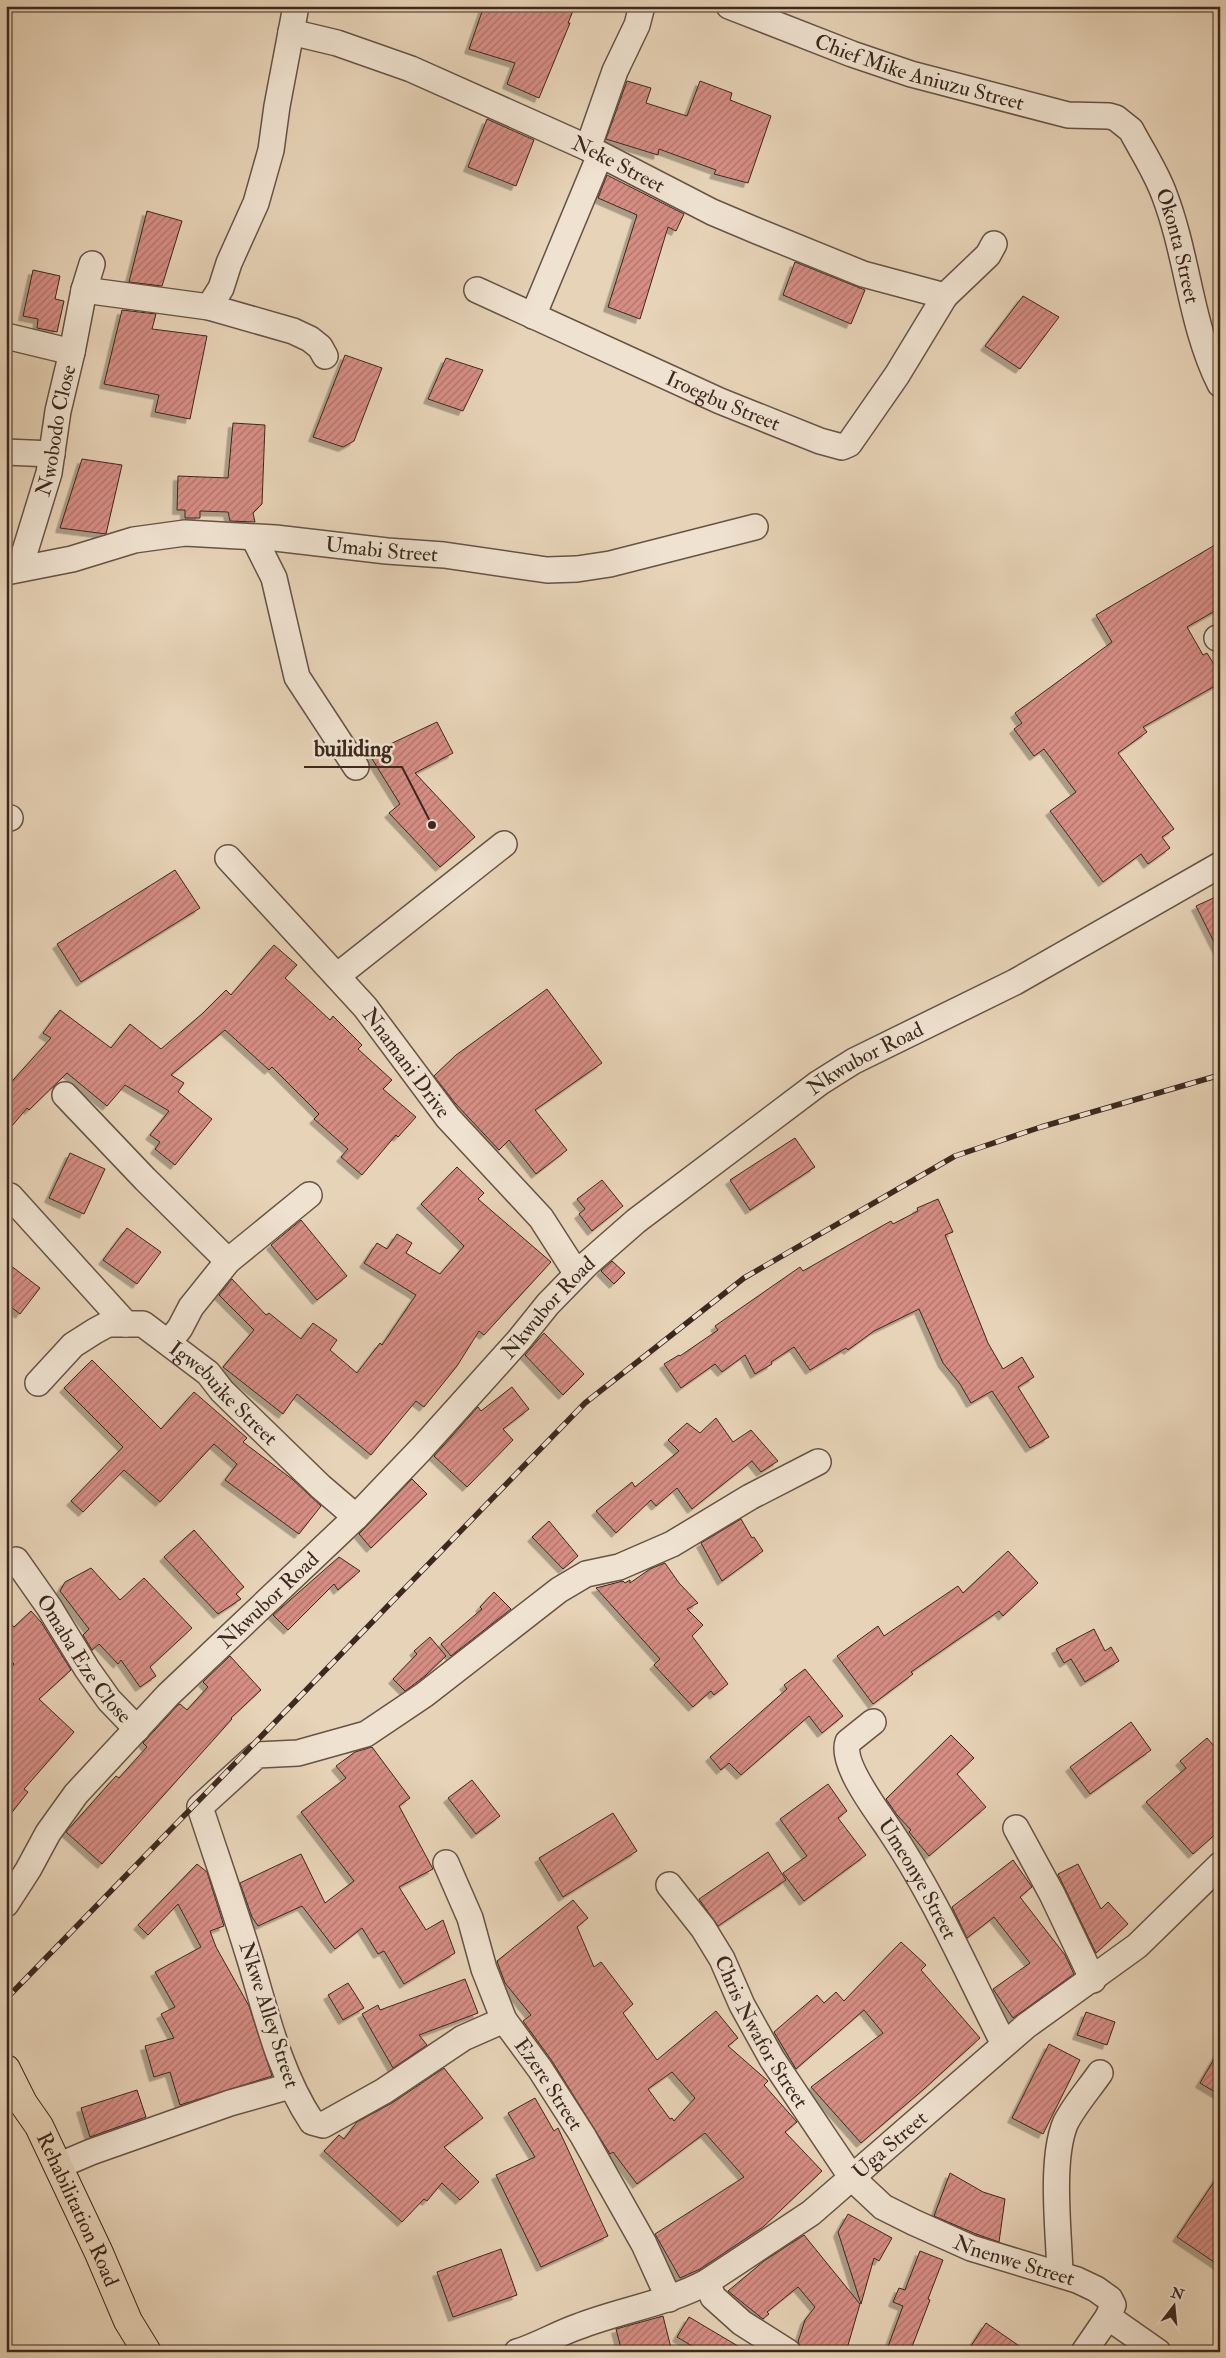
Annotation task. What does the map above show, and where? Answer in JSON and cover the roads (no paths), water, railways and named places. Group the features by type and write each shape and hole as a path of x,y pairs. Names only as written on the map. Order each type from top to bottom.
{"main road":[{"name":"Rehabilitation Road","path":"6,2069 23,2103 39,2126 128,2321 146,2352"}],"street":[{"path":"209,306 221,288 229,263 256,203 271,150 296,6"},
{"path":"477,290 533,316 594,151 615,71 636,25 642,6"},
{"name":"Chief Mike Aniuzu Street","path":"729,6 852,54 911,74 1068,115 1116,118"},
{"name":"Neke Street","path":"290,32 337,43 411,69 594,151 712,212 863,274 945,296"},
{"name":"Okonta Street","path":"1116,118 1131,130 1164,194 1195,317 1220,384"},
{"name":"Iroegbu Street","path":"533,316 720,401 820,442 842,447 849,444 897,375 945,296 988,255 994,244"},
{"name":"Nwobodo Close","path":"15,570 25,551 48,473 58,411 84,290 92,264"},
{"path":"84,290 209,306 293,331 315,343 325,356"},
{"path":"6,336 72,352"},
{"path":"6,452 52,454"},
{"name":"Umabi Street","path":"15,570 72,559 134,540 185,533 275,538 387,551 444,554 547,570 577,569 610,564 755,527"},
{"path":"254,538 274,578 297,677 356,767"},
{"path":"337,976 504,844"},
{"name":"Nnamani Drive","path":"228,858 365,1008 448,1118 541,1218 577,1274"},
{"name":"Nkwubor Road","path":"6,1904 28,1870 48,1833 76,1794 168,1695 356,1517 428,1442 519,1340 548,1304 577,1274 636,1221 819,1083 854,1062 1015,982 1220,865"},
{"path":"65,1095 145,1179 228,1261"},
{"path":"169,1342 180,1328 190,1307 228,1261 309,1195"},
{"path":"10,1196 126,1324"},
{"name":"Igwebuike Street","path":"38,1383 73,1345 108,1324 143,1324 208,1373 222,1391 321,1487 356,1517"},
{"name":"Nkwe Alley Street","path":"504,2020 463,2038 384,2091 322,2125 312,2122 290,2086 200,1807 256,1755 298,1753 366,1734 424,1695 572,1582 586,1574 619,1567 672,1544 750,1497 818,1462"},
{"name":"Omaba Eze Close","path":"16,1560 109,1700 137,1728"},
{"name":"Umeonye Street","path":"872,1722 848,1742 846,1755 862,1789 910,1860 944,1922 1004,2044"},
{"path":"1016,1828 1052,1894 1092,1980"},
{"name":"Ezere Street","path":"446,1863 470,1918 484,1969 504,2020 540,2069 583,2136 644,2244 669,2299"},
{"name":"Uga Street","path":"517,2352 543,2346 578,2326 669,2299 707,2282 811,2213 1004,2044 1056,2003 1092,1980 1137,1946 1220,1865"},
{"name":"Chris Nwafor Street","path":"669,1885 703,1928 722,1959 742,2005 772,2059 852,2178"},
{"path":"1060,2274 1057,2161 1066,2124 1100,2073"},
{"path":"58,2166 91,2152 221,2106 290,2086"},
{"name":"Nnenwe Street","path":"852,2178 883,2207 913,2222 971,2248 1060,2274 1096,2289 1110,2300 1113,2305 1108,2317"},
{"path":"707,2282 713,2297 742,2323 788,2352"},
{"path":"1084,2352 1108,2317 1158,2352"}],"railway":[{"path":"6,1999 585,1403 744,1278 955,1156 1041,1127 1220,1075"}],"place":[{"name":"builiding","path":"432,825"}]}
